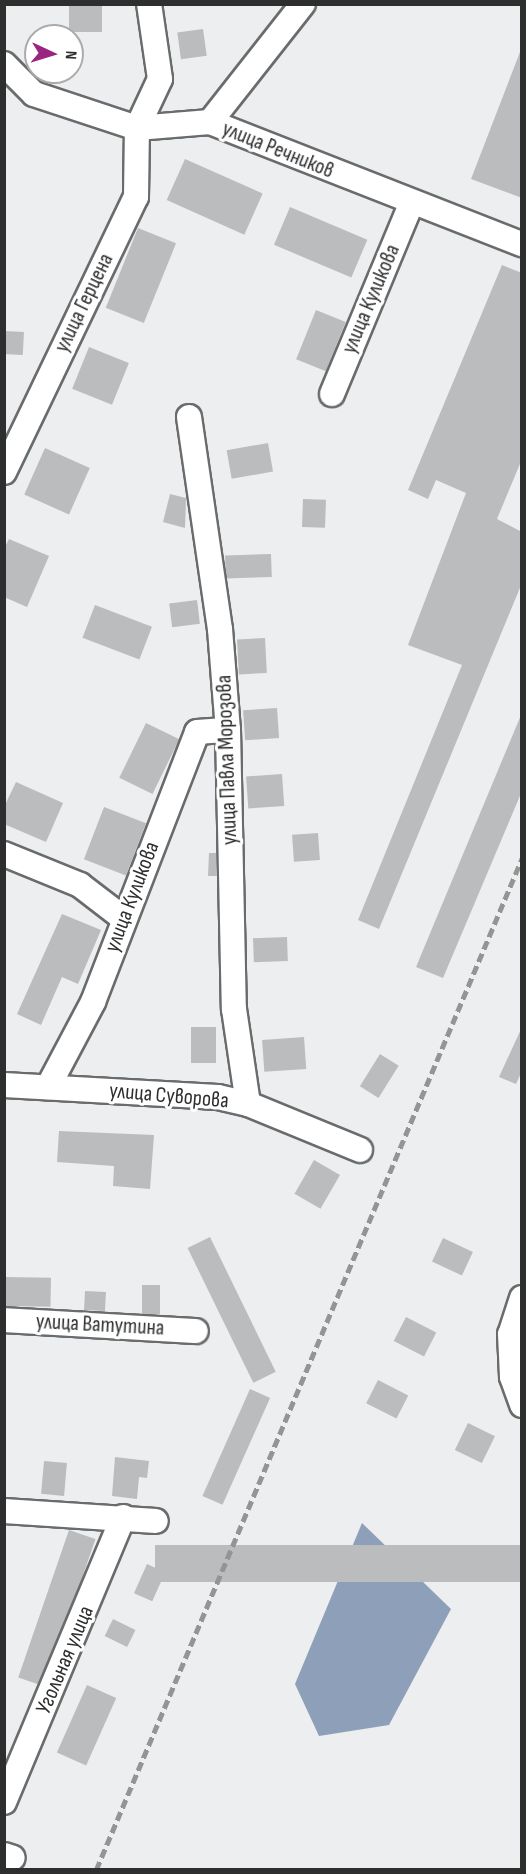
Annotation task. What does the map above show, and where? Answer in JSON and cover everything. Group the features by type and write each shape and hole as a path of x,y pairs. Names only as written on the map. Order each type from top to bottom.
{"street":[{"path":"137,128 160,79 149,4"},
{"path":"210,122 303,4"},
{"name":"улица Речников","path":"4,64 34,94 137,128 210,122 411,204 522,244"},
{"name":"улица Герцена","path":"4,472 135,196 137,128"},
{"name":"улица Куликова","path":"332,394 411,204"},
{"name":"улица Павла Морозова","path":"189,417 220,628 228,730 234,1009 248,1104"},
{"name":"улица Куликова","path":"48,1087 93,1002 123,918 197,732 228,730"},
{"path":"4,854 80,885 123,918"},
{"name":"улица Суворова","path":"4,1085 218,1097 248,1104 360,1150"},
{"path":"522,1298 510,1334 512,1377 522,1405"},
{"name":"улица Ватутина","path":"4,1320 196,1331"},
{"path":"4,1511 123,1517 156,1521"},
{"name":"Угольная улица","path":"4,1802 123,1517"}],"water":[{"path":"362,1523 451,1609 389,1725 319,1736 295,1684"}],"building":[{"path":"69,4 102,4 102,32 84,32 84,24 69,24"},
{"path":"203,29 207,56 181,59 177,33"},
{"path":"520,52 522,52 522,198 471,179"},
{"path":"185,159 263,194 244,235 167,200"},
{"path":"290,207 367,240 351,278 274,245"},
{"path":"138,228 176,243 144,323 106,308"},
{"path":"502,265 522,273 522,459 497,519 522,532 522,583 379,929 358,920 462,665 408,645 466,493 436,480 428,499 408,490"},
{"path":"316,310 346,322 326,371 296,359"},
{"path":"4,331 24,332 23,355 4,354"},
{"path":"89,347 129,363 112,405 72,389"},
{"path":"268,443 273,472 232,479 227,450"},
{"path":"45,448 90,468 69,515 24,495"},
{"path":"170,494 186,498 185,528 163,522"},
{"path":"303,499 326,500 325,528 302,527"},
{"path":"9,539 49,556 27,607 4,597 4,549"},
{"path":"271,554 272,577 226,579 225,556"},
{"path":"197,600 200,624 172,627 169,603"},
{"path":"95,605 152,627 139,660 82,638"},
{"path":"265,638 267,673 239,674 237,639"},
{"path":"277,708 279,738 245,740 243,710"},
{"path":"521,715 522,791 443,978 416,967"},
{"path":"146,723 179,739 153,794 119,778"},
{"path":"282,774 284,806 248,808 246,777"},
{"path":"16,782 63,803 46,842 4,824 4,807"},
{"path":"104,807 146,823 126,875 84,859"},
{"path":"318,833 320,860 294,862 292,835"},
{"path":"209,853 216,853 217,876 208,876"},
{"path":"62,914 101,930 78,984 62,977 41,1025 17,1014"},
{"path":"287,937 288,961 254,962 253,938"},
{"path":"191,1027 216,1027 216,1063 191,1063"},
{"path":"522,1027 522,1071 516,1084 499,1077"},
{"path":"304,1037 306,1069 264,1072 262,1040"},
{"path":"380,1054 399,1066 379,1098 360,1086"},
{"path":"59,1131 154,1135 150,1189 113,1186 114,1166 57,1162"},
{"path":"314,1160 340,1175 320,1209 294,1194"},
{"path":"210,1237 276,1372 253,1383 188,1248"},
{"path":"443,1238 473,1252 462,1276 432,1262"},
{"path":"4,1277 51,1278 50,1307 4,1306"},
{"path":"142,1285 160,1285 160,1314 142,1314"},
{"path":"85,1291 106,1292 105,1311 84,1310"},
{"path":"406,1317 436,1332 424,1356 394,1341"},
{"path":"378,1380 408,1395 396,1419 366,1403"},
{"path":"250,1389 270,1398 223,1505 202,1496"},
{"path":"468,1423 495,1436 482,1463 455,1450"},
{"path":"115,1457 149,1461 147,1478 139,1477 137,1499 112,1496"},
{"path":"44,1461 67,1463 64,1496 41,1494"},
{"path":"69,1530 95,1539 45,1687 18,1678"},
{"path":"155,1545 522,1545 522,1582 155,1582"},
{"path":"147,1564 165,1572 152,1601 134,1593"},
{"path":"113,1619 135,1630 127,1647 105,1636"},
{"path":"87,1685 116,1698 86,1766 57,1753"}],"railway":[{"path":"96,1870 522,858"}]}
